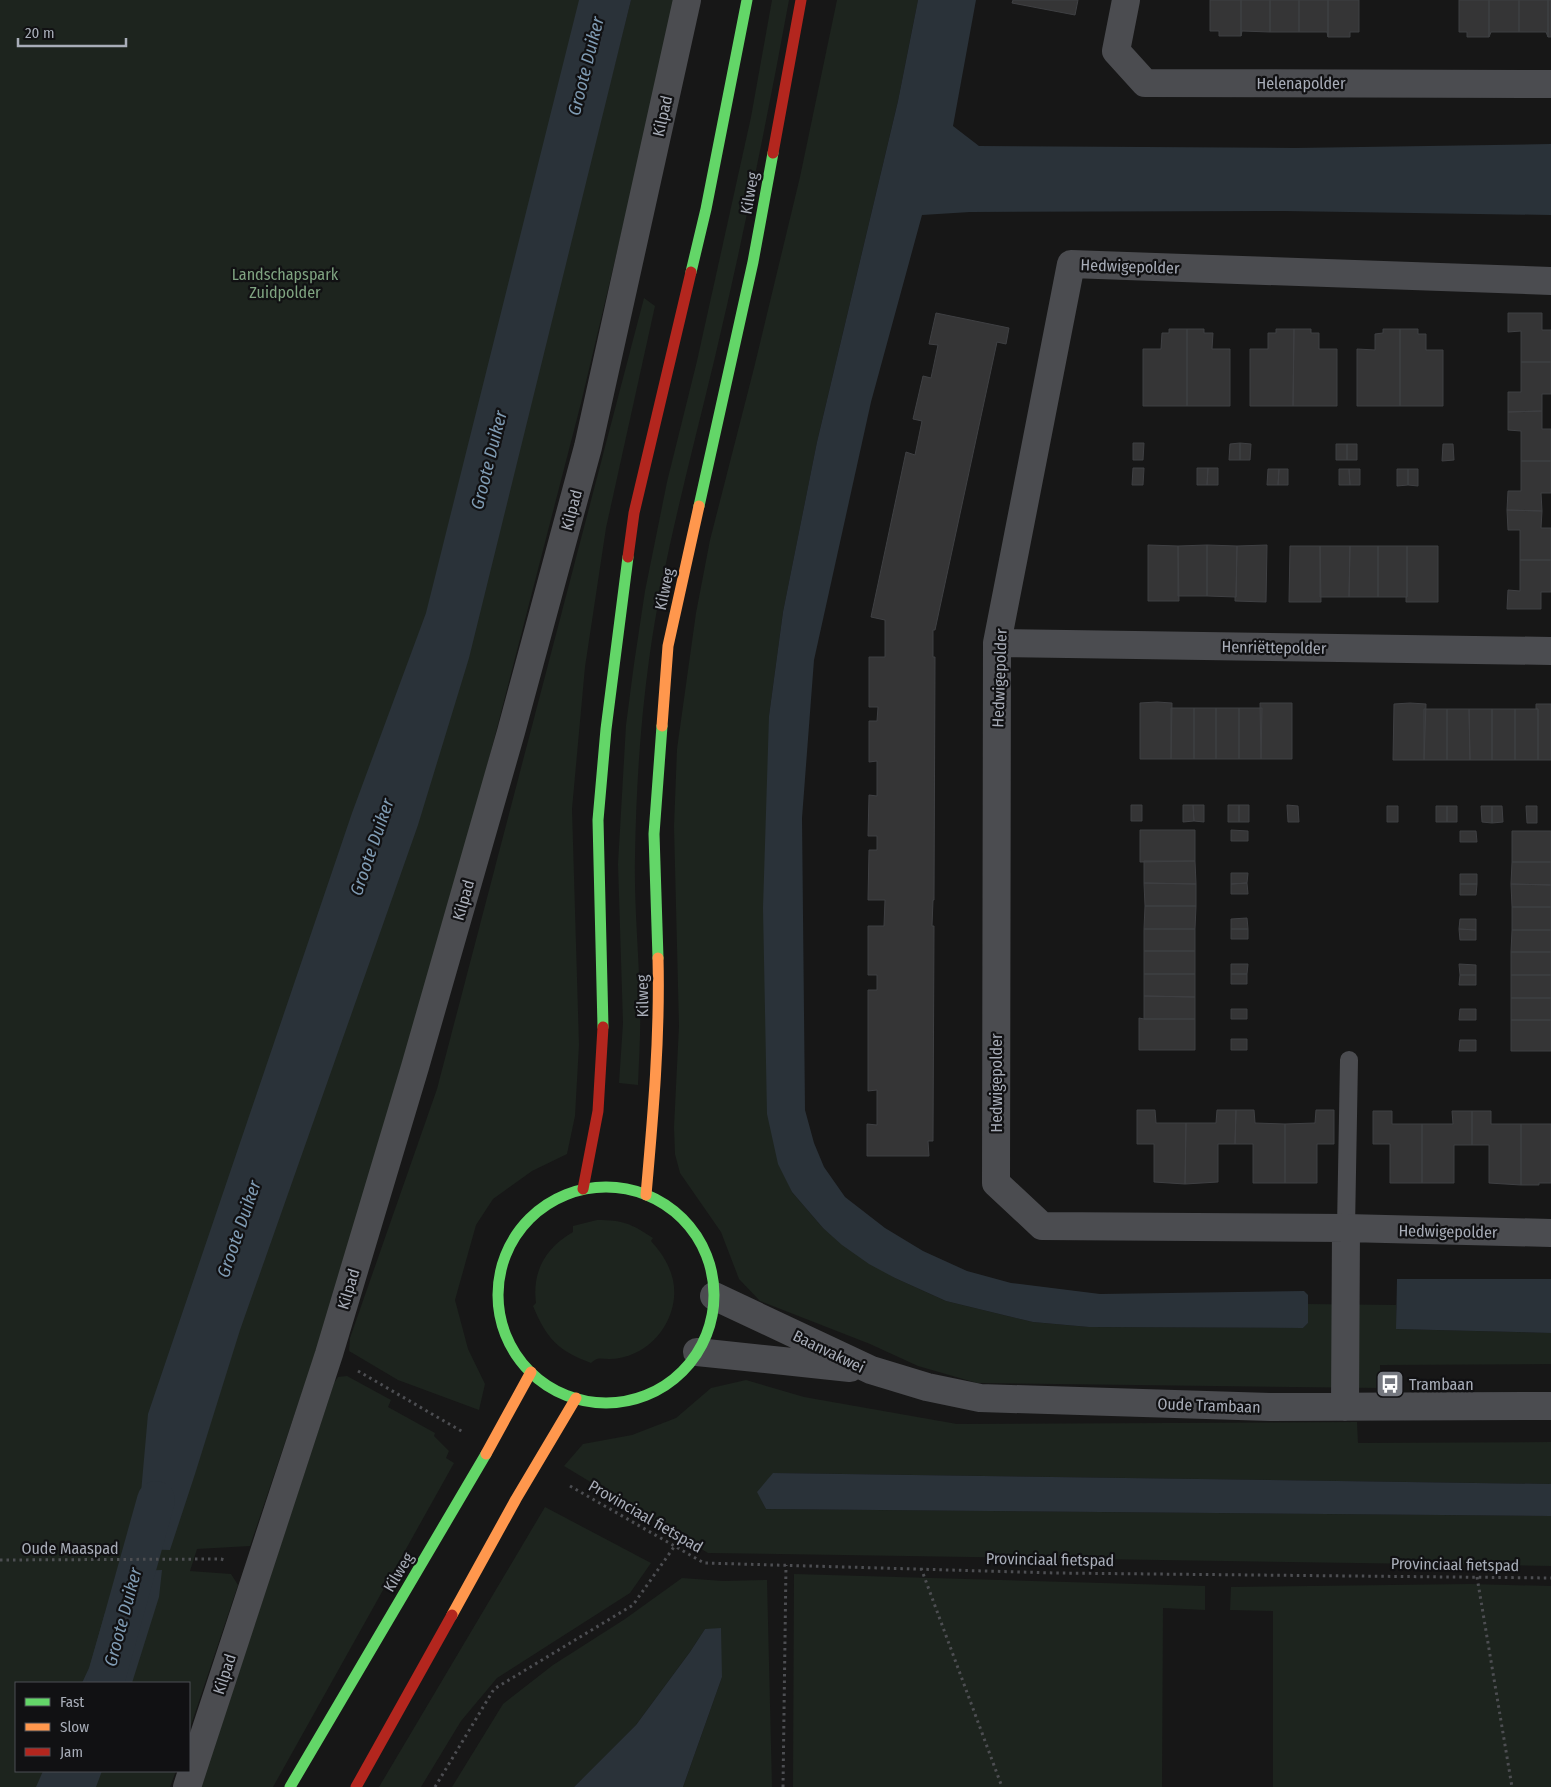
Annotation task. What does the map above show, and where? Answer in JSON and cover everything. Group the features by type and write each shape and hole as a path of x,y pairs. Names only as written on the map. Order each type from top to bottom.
{"main road":[{"path":"583,1189 598,1111 603,1026 598,820 606,729 634,513 706,209 747,0"},
{"name":"Kilweg","path":"646,1195 655,1089 659,1011 654,834 668,646 753,262 800,0"},
{"path":"604,1187 626,1189 646,1195 678,1214 700,1242 708,1259 714,1296 707,1334 688,1366 660,1388 645,1396 611,1403 593,1402 576,1398 552,1388 531,1372 516,1354 506,1334 500,1304 499,1288 503,1266 511,1244 524,1225 541,1209 554,1201 583,1189 604,1187"},
{"name":"Kilweg","path":"290,1787 477,1470 531,1372"},
{"path":"356,1787 516,1499 576,1398"}],"street":[{"name":"Kilpad","path":"187,1787 329,1354 415,1067 511,732 588,446 687,0"},
{"name":"Helenapolder","path":"1126,0 1116,52 1145,82 1551,84"},
{"name":"Hedwigepolder","path":"1551,281 1071,264 997,643 996,1182 1042,1226 1346,1228 1551,1233"},
{"name":"Henriëttepolder","path":"997,643 1551,651"},
{"path":"1345,1407 1346,1228"},
{"name":"Baanvakwei","path":"714,1296 871,1370"},
{"name":"Baanvakwei","path":"697,1352 871,1370"},
{"name":"Oude Trambaan","path":"871,1370 927,1387 980,1398 1270,1407 1551,1406"}],"lane":[{"path":"1346,1228 1349,1060"}],"path":[{"path":"329,1354 467,1434"},
{"name":"Provinciaal fietspad","path":"570,1486 704,1564 921,1568 1055,1573 1551,1578"},
{"path":"435,1787 494,1690 633,1604 674,1546"},
{"name":"Oude Maaspad","path":"0,1560 221,1559 259,1569"},
{"path":"783,1787 786,1565"},
{"path":"921,1568 1002,1787"},
{"path":"1477,1577 1512,1787"}],"green space":[{"name":"Landschapspark Zuidpolder","path":"0,0 617,0 611,79 631,0 674,0 581,403 481,790 340,1280 250,1546 197,1549 190,1571 231,1574 238,1585 190,1728 190,1682 15,1682 15,1772 176,1772 170,1787 0,1787"},
{"path":"772,0 789,0 735,268 670,546 649,660 637,784 635,894 640,1012 638,1085 619,1083 623,1023 618,864 626,725 634,664 645,591 667,482 697,361 751,117"},
{"path":"837,0 918,0 898,101 817,442 783,612 769,716 786,1178 792,1192 823,1228 895,1278 946,1301 1033,1322 1089,1327 1303,1328 1308,1323 1308,1304 1396,1305 1397,1329 1551,1333 1551,1364 1380,1365 1381,1388 977,1383 918,1366 870,1344 760,1301 739,1279 721,1232 680,1173 675,1154 674,1127 679,1026 674,827 677,749 696,613 710,540 800,177"},
{"path":"644,298 655,306 606,528 585,667 572,809 579,1045 575,1116 567,1154 532,1171 493,1199 476,1225 455,1300 468,1349 485,1384 479,1410 398,1380 349,1351 350,1338 437,1089"},
{"path":"597,1220 627,1224 653,1238 651,1241 663,1256 671,1273 674,1297 668,1320 662,1330 645,1347 625,1357 596,1359 591,1363 561,1348 543,1327 533,1306 536,1303 536,1281 548,1253 563,1238 573,1232 573,1226"},
{"path":"347,1376 391,1400 388,1407 435,1433 434,1436 449,1451 446,1458 454,1463 273,1787 201,1787 334,1383 338,1377"},
{"path":"746,1380 804,1397 957,1424 1357,1422 1358,1443 1551,1442 1551,1484 774,1473 758,1492 766,1509 1551,1516 1551,1566 708,1553 564,1466 583,1444 632,1435 676,1418 711,1388"},
{"path":"545,1507 651,1563 630,1593 497,1678 461,1721 421,1787 379,1787"},
{"path":"794,1574 1205,1586 1205,1610 1163,1608 1162,1787 793,1787"},
{"path":"682,1578 723,1581 767,1580 772,1787 683,1787 722,1677 705,1629 636,1725 574,1787 452,1787 503,1704 553,1665 625,1619"},
{"path":"1471,1584 1551,1586 1551,1787 1273,1787 1273,1611 1230,1610 1231,1587"}],"water":[{"path":"579,0 631,0 469,658 418,825 240,1330 170,1550 136,1549 148,1414 352,813 426,613"},
{"path":"918,0 976,0 953,126 979,146 1295,148 1551,144 1551,215 1284,211 970,212 922,215 871,402 814,660 802,818 805,1110 814,1143 824,1167 845,1197 885,1228 923,1251 967,1271 1011,1283 1100,1294 1304,1291 1308,1295 1308,1323 1303,1328 1089,1327 1033,1322 946,1301 869,1264 842,1245 823,1228 792,1192 778,1164 767,1114 763,908 769,716 783,612 817,442 898,101"},
{"path":"1397,1279 1551,1279 1551,1333 1396,1329"},
{"path":"773,1473 1551,1484 1551,1516 766,1509 757,1492"},
{"path":"162,1570 159,1597 132,1682 82,1682 89,1668 105,1613 130,1571"},
{"path":"721,1628 722,1677 683,1787 574,1787 636,1725 705,1629"},
{"path":"43,1772 102,1772 96,1787 36,1787"}],"building":[{"path":"1013,0 1078,0 1075,15 1012,3"},
{"path":"1210,0 1241,0 1241,36 1219,36 1219,31 1210,31"},
{"path":"1241,0 1270,0 1270,32 1242,31 1241,36"},
{"path":"1270,0 1299,0 1299,32 1270,32"},
{"path":"1299,0 1328,0 1328,37 1327,32 1299,32"},
{"path":"1328,0 1359,0 1359,32 1350,32 1350,37 1328,37"},
{"path":"1459,0 1489,0 1489,37 1467,37 1467,32 1459,32"},
{"path":"1489,0 1519,0 1519,32 1491,32 1489,37"},
{"path":"1519,0 1548,0 1548,37 1546,32 1519,32"},
{"path":"1548,0 1551,0 1551,37 1548,37"},
{"path":"936,313 1009,328 1006,344 997,342 935,630 933,630 933,657 935,657 934,900 932,926 934,926 933,1141 928,1141 929,1156 867,1156 867,1124 877,1125 877,1090 868,1091 868,990 877,990 877,975 868,975 868,926 884,926 885,900 868,900 869,850 877,850 877,836 868,836 869,795 877,796 877,761 869,762 869,721 877,721 878,707 869,707 869,657 885,657 885,620 871,617 906,452 915,455 922,421 913,419 923,376 931,378 938,345 929,344"},
{"path":"1508,313 1542,313 1542,330 1551,330 1551,362 1521,362 1521,331 1508,332"},
{"path":"1169,329 1187,329 1187,406 1143,406 1143,349 1161,349 1162,333 1169,333"},
{"path":"1187,329 1204,329 1204,333 1213,333 1212,349 1230,349 1230,406 1187,406"},
{"path":"1276,329 1294,329 1293,406 1250,406 1250,349 1268,349 1268,333 1276,333"},
{"path":"1294,329 1311,329 1311,333 1319,333 1319,349 1337,349 1337,406 1293,406"},
{"path":"1383,329 1400,329 1400,406 1357,406 1357,349 1375,350 1375,334 1383,333"},
{"path":"1400,329 1418,329 1418,334 1426,334 1426,350 1443,350 1443,406 1400,406"},
{"path":"1521,362 1551,362 1551,394 1542,394 1542,411 1508,412 1508,392 1521,392"},
{"path":"1542,411 1542,429 1551,429 1551,461 1521,461 1521,431 1508,430 1508,412"},
{"path":"1133,443 1144,443 1143,460 1133,460"},
{"path":"1240,443 1251,444 1250,460 1240,460"},
{"path":"1240,443 1240,460 1229,460 1230,444"},
{"path":"1336,444 1347,444 1347,460 1336,460"},
{"path":"1347,444 1357,444 1357,460 1347,460"},
{"path":"1443,444 1453,444 1454,460 1442,461"},
{"path":"1521,461 1551,461 1551,493 1541,493 1542,511 1507,510 1508,491 1521,491"},
{"path":"1133,468 1144,468 1143,485 1132,485"},
{"path":"1197,468 1208,468 1207,485 1197,485"},
{"path":"1208,468 1218,468 1218,485 1207,485"},
{"path":"1268,469 1279,469 1278,485 1267,485"},
{"path":"1279,469 1288,469 1288,485 1278,485"},
{"path":"1339,469 1349,469 1350,485 1339,485"},
{"path":"1349,469 1360,469 1360,485 1350,485"},
{"path":"1397,469 1408,469 1408,485 1397,486"},
{"path":"1408,469 1418,469 1418,486 1408,485"},
{"path":"1507,510 1542,511 1541,528 1551,528 1551,560 1520,560 1520,530 1508,530"},
{"path":"1148,545 1178,546 1179,601 1148,601"},
{"path":"1207,545 1237,546 1236,597 1207,596"},
{"path":"1207,545 1207,596 1178,596 1178,546"},
{"path":"1267,545 1266,602 1235,601 1237,546"},
{"path":"1290,546 1320,546 1321,602 1289,602"},
{"path":"1320,546 1350,546 1349,597 1320,597"},
{"path":"1350,546 1378,546 1378,597 1349,597"},
{"path":"1378,546 1407,546 1407,597 1378,597"},
{"path":"1407,546 1438,546 1438,602 1406,602"},
{"path":"1520,560 1551,560 1551,592 1541,592 1541,609 1507,609 1508,590 1520,591"},
{"path":"1140,703 1172,703 1171,759 1140,759"},
{"path":"1260,703 1292,703 1292,759 1261,759"},
{"path":"1394,704 1426,704 1424,760 1393,760"},
{"path":"1536,704 1551,704 1551,760 1538,760 1538,709 1536,709"},
{"path":"1171,708 1194,708 1194,759 1171,759"},
{"path":"1194,708 1216,708 1216,759 1194,759"},
{"path":"1216,708 1239,708 1239,759 1216,759"},
{"path":"1239,708 1262,708 1261,759 1239,759"},
{"path":"1424,709 1447,709 1447,760 1424,760"},
{"path":"1447,709 1469,709 1470,760 1447,760"},
{"path":"1469,709 1492,709 1492,760 1470,760"},
{"path":"1492,709 1515,709 1515,760 1492,760"},
{"path":"1515,709 1538,709 1538,760 1515,760"},
{"path":"1131,805 1142,805 1142,821 1131,821"},
{"path":"1183,805 1193,805 1194,821 1183,822"},
{"path":"1193,805 1204,805 1204,822 1194,821"},
{"path":"1228,805 1239,805 1239,822 1228,822"},
{"path":"1239,805 1249,805 1249,822 1239,822"},
{"path":"1287,805 1298,806 1299,822 1288,822"},
{"path":"1387,806 1398,806 1398,822 1387,822"},
{"path":"1436,806 1447,806 1447,822 1436,822"},
{"path":"1447,806 1457,806 1457,822 1447,822"},
{"path":"1481,806 1492,806 1492,823 1482,822"},
{"path":"1492,806 1502,806 1503,822 1492,823"},
{"path":"1526,806 1537,806 1537,823 1527,823"},
{"path":"1140,830 1195,830 1195,861 1140,862"},
{"path":"1231,830 1248,831 1248,841 1231,841"},
{"path":"1460,831 1476,831 1477,842 1460,842"},
{"path":"1512,831 1551,831 1551,862 1512,862"},
{"path":"1144,861 1195,861 1196,884 1144,883"},
{"path":"1512,862 1551,862 1551,885 1511,884"},
{"path":"1231,873 1248,873 1247,883 1231,884"},
{"path":"1460,874 1477,874 1477,884 1460,884"},
{"path":"1144,883 1196,884 1196,906 1145,906"},
{"path":"1247,883 1248,894 1231,894 1231,884"},
{"path":"1460,884 1477,884 1476,895 1460,895"},
{"path":"1511,884 1551,885 1551,907 1512,907"},
{"path":"1145,906 1196,906 1195,929 1144,929"},
{"path":"1512,907 1551,907 1551,930 1512,930"},
{"path":"1247,918 1248,929 1231,929 1231,919"},
{"path":"1460,919 1476,919 1476,930 1459,929"},
{"path":"1144,929 1195,929 1195,951 1144,951"},
{"path":"1231,929 1248,929 1248,939 1231,939"},
{"path":"1459,929 1476,930 1476,940 1460,940"},
{"path":"1512,930 1551,930 1551,952 1511,952"},
{"path":"1144,951 1195,951 1195,974 1144,974"},
{"path":"1511,952 1551,952 1551,975 1511,975"},
{"path":"1231,964 1248,964 1247,974 1231,974"},
{"path":"1459,964 1476,965 1476,975 1460,975"},
{"path":"1144,974 1195,974 1195,997 1144,996"},
{"path":"1231,974 1247,974 1247,984 1231,984"},
{"path":"1460,975 1476,975 1476,985 1459,985"},
{"path":"1511,975 1551,975 1551,998 1511,998"},
{"path":"1144,996 1195,997 1195,1019 1144,1019"},
{"path":"1511,998 1551,998 1551,1020 1511,1020"},
{"path":"1231,1009 1247,1009 1247,1019 1231,1019"},
{"path":"1460,1009 1476,1009 1476,1020 1459,1020"},
{"path":"1139,1018 1195,1019 1195,1050 1139,1050"},
{"path":"1511,1020 1551,1020 1551,1051 1511,1051"},
{"path":"1231,1039 1247,1039 1247,1050 1231,1050"},
{"path":"1460,1040 1476,1040 1476,1051 1459,1051"},
{"path":"1137,1110 1155,1110 1156,1123 1186,1123 1185,1184 1154,1182 1154,1144 1137,1144"},
{"path":"1217,1110 1236,1110 1235,1144 1218,1144 1218,1182 1185,1184 1186,1123 1216,1123"},
{"path":"1236,1110 1254,1110 1255,1123 1285,1124 1285,1183 1253,1183 1253,1144 1235,1144"},
{"path":"1316,1110 1334,1110 1334,1144 1317,1144 1317,1183 1285,1183 1285,1124 1315,1123"},
{"path":"1373,1111 1392,1111 1392,1124 1422,1124 1422,1183 1390,1183 1390,1144 1373,1144"},
{"path":"1452,1111 1472,1111 1472,1145 1454,1145 1454,1183 1422,1183 1422,1124 1453,1124"},
{"path":"1472,1111 1491,1111 1491,1124 1521,1124 1521,1185 1489,1183 1489,1145 1472,1145"},
{"path":"1521,1124 1551,1124 1551,1183 1521,1185"}],"waterway":[{"name":"Groote Duiker","path":"105,1682 156,1500"}],"traffic: fast":[{"path":"691,272 706,209 747,0"},
{"path":"699,506 753,262 773,153"},
{"path":"603,1027 598,820 606,729 628,557"},
{"path":"658,958 654,834 662,726"},
{"path":"606,1187 627,1189 657,1200 682,1219 701,1244 712,1274 714,1295 712,1316 701,1346 682,1371 657,1390 627,1401 606,1403 585,1401 555,1390 530,1371 511,1346 500,1316 498,1295 500,1274 511,1244 530,1219 555,1200 585,1189 606,1187"},
{"path":"290,1787 486,1454"}],"traffic: slow":[{"path":"662,726 668,646 699,506"},
{"path":"646,1195 657,1047 658,958"},
{"path":"486,1454 531,1372"},
{"path":"452,1615 516,1499 576,1398"}],"traffic: jam":[{"path":"773,153 801,0"},
{"path":"628,557 634,513 691,272"},
{"path":"583,1189 598,1111 603,1027"},
{"path":"356,1787 452,1615"}],"place":[{"name":"Trambaan","path":"1390,1384"}]}
